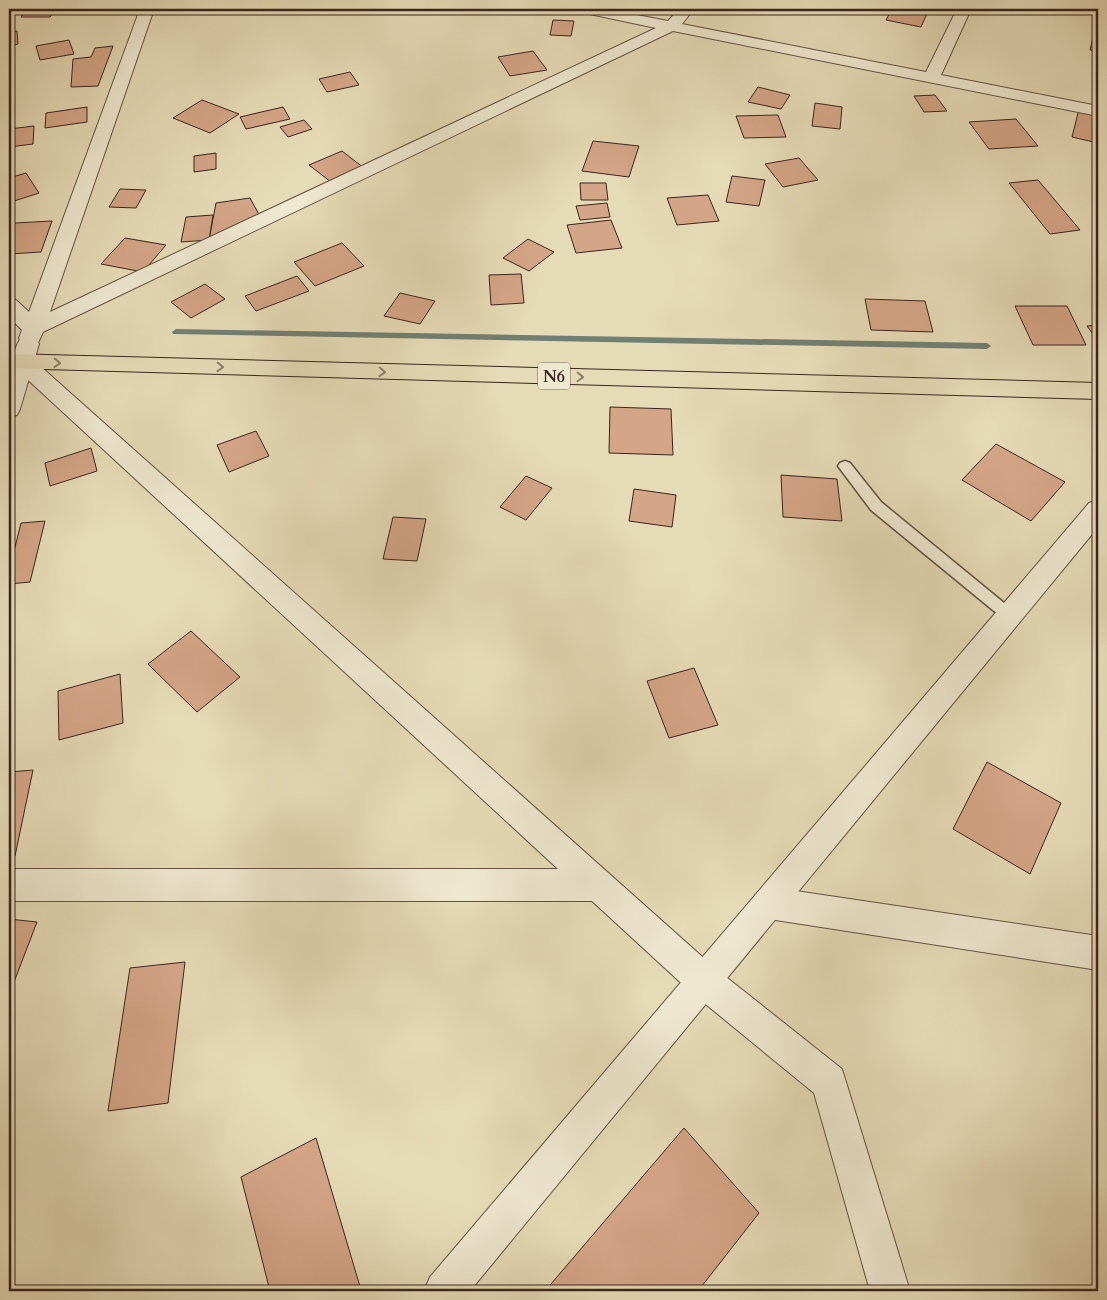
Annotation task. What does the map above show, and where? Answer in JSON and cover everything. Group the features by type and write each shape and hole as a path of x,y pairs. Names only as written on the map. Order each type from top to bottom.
{"highway":[{"name":"N6","path":"20,348 1098,373"},
{"name":"N6","path":"20,348 1098,391"}],"street":[{"path":"9,409 20,348 147,9"},
{"path":"585,9 1098,111"},
{"path":"20,348 672,26 687,9"},
{"path":"931,78 964,9"},
{"path":"9,305 20,348 704,981 830,1082 890,1291"},
{"path":"444,1291 1098,510"},
{"path":"9,885 599,885"},
{"path":"769,903 1098,953"}],"lane":[{"path":"845,466 876,506 1010,616"}],"building":[{"path":"27,9 56,9 50,17 21,17"},
{"path":"892,9 929,9 921,27 886,20"},
{"path":"553,20 574,21 571,36 550,35"},
{"path":"1095,28 1098,29 1098,51 1090,50"},
{"path":"17,31 18,44 9,46 9,32"},
{"path":"69,40 74,54 40,60 36,46"},
{"path":"113,46 98,86 71,87 73,59 91,57 95,48"},
{"path":"533,51 547,70 510,76 498,57"},
{"path":"350,72 359,85 327,92 319,79"},
{"path":"758,87 790,95 781,109 748,102"},
{"path":"935,95 947,111 924,112 914,96"},
{"path":"202,100 239,114 210,133 173,118"},
{"path":"815,103 842,107 840,129 812,126"},
{"path":"87,107 87,122 45,128 46,113"},
{"path":"283,107 290,119 246,129 240,117"},
{"path":"1079,109 1098,113 1098,143 1072,137"},
{"path":"778,115 786,137 744,138 736,116"},
{"path":"1016,119 1038,146 989,149 969,122"},
{"path":"304,120 312,129 288,137 280,127"},
{"path":"34,126 33,144 9,147 9,129"},
{"path":"593,141 639,146 629,177 582,171"},
{"path":"342,151 364,168 331,182 309,165"},
{"path":"216,153 216,169 194,172 194,156"},
{"path":"799,158 818,180 783,187 765,164"},
{"path":"26,173 39,193 11,202 9,198 9,178"},
{"path":"732,176 765,180 759,206 726,202"},
{"path":"1038,180 1080,230 1050,234 1009,183"},
{"path":"580,183 606,183 608,200 581,200"},
{"path":"120,189 146,190 136,208 109,207"},
{"path":"708,195 719,221 677,225 667,198"},
{"path":"250,198 262,220 209,240 216,203"},
{"path":"607,203 610,217 580,220 576,206"},
{"path":"213,215 209,240 181,242 186,217"},
{"path":"611,220 622,248 576,253 567,225"},
{"path":"52,221 41,252 9,254 9,239 15,223"},
{"path":"125,238 166,245 143,272 101,264"},
{"path":"528,239 554,252 529,271 503,258"},
{"path":"342,243 364,266 315,286 294,262"},
{"path":"521,274 524,303 491,305 489,275"},
{"path":"297,276 309,291 256,311 245,296"},
{"path":"205,284 225,299 191,318 171,302"},
{"path":"400,293 435,301 420,324 384,316"},
{"path":"865,299 925,301 933,332 871,330"},
{"path":"1015,306 1067,306 1086,345 1033,345"},
{"path":"1098,325 1098,341 1087,326"},
{"path":"610,407 671,409 673,455 609,453"},
{"path":"256,431 269,456 229,472 217,445"},
{"path":"996,444 1065,482 1031,521 962,480"},
{"path":"91,448 97,471 50,486 45,463"},
{"path":"781,475 837,479 842,521 783,517"},
{"path":"526,476 552,488 526,520 500,507"},
{"path":"634,489 676,495 672,527 629,521"},
{"path":"393,517 426,519 417,561 383,559"},
{"path":"45,521 30,582 9,584 9,571 21,523"},
{"path":"191,631 240,677 197,712 148,664"},
{"path":"694,668 718,725 669,738 647,681"},
{"path":"120,674 123,723 59,740 58,691"},
{"path":"987,762 1061,803 1030,874 953,829"},
{"path":"33,770 15,856 9,857 9,772"},
{"path":"9,919 37,922 9,995"},
{"path":"185,962 168,1103 108,1111 130,968"},
{"path":"684,1128 759,1213 698,1291 545,1291"},
{"path":"316,1138 361,1290 270,1291 241,1177"}],"waterway":[{"path":"176,332 987,346"}]}
